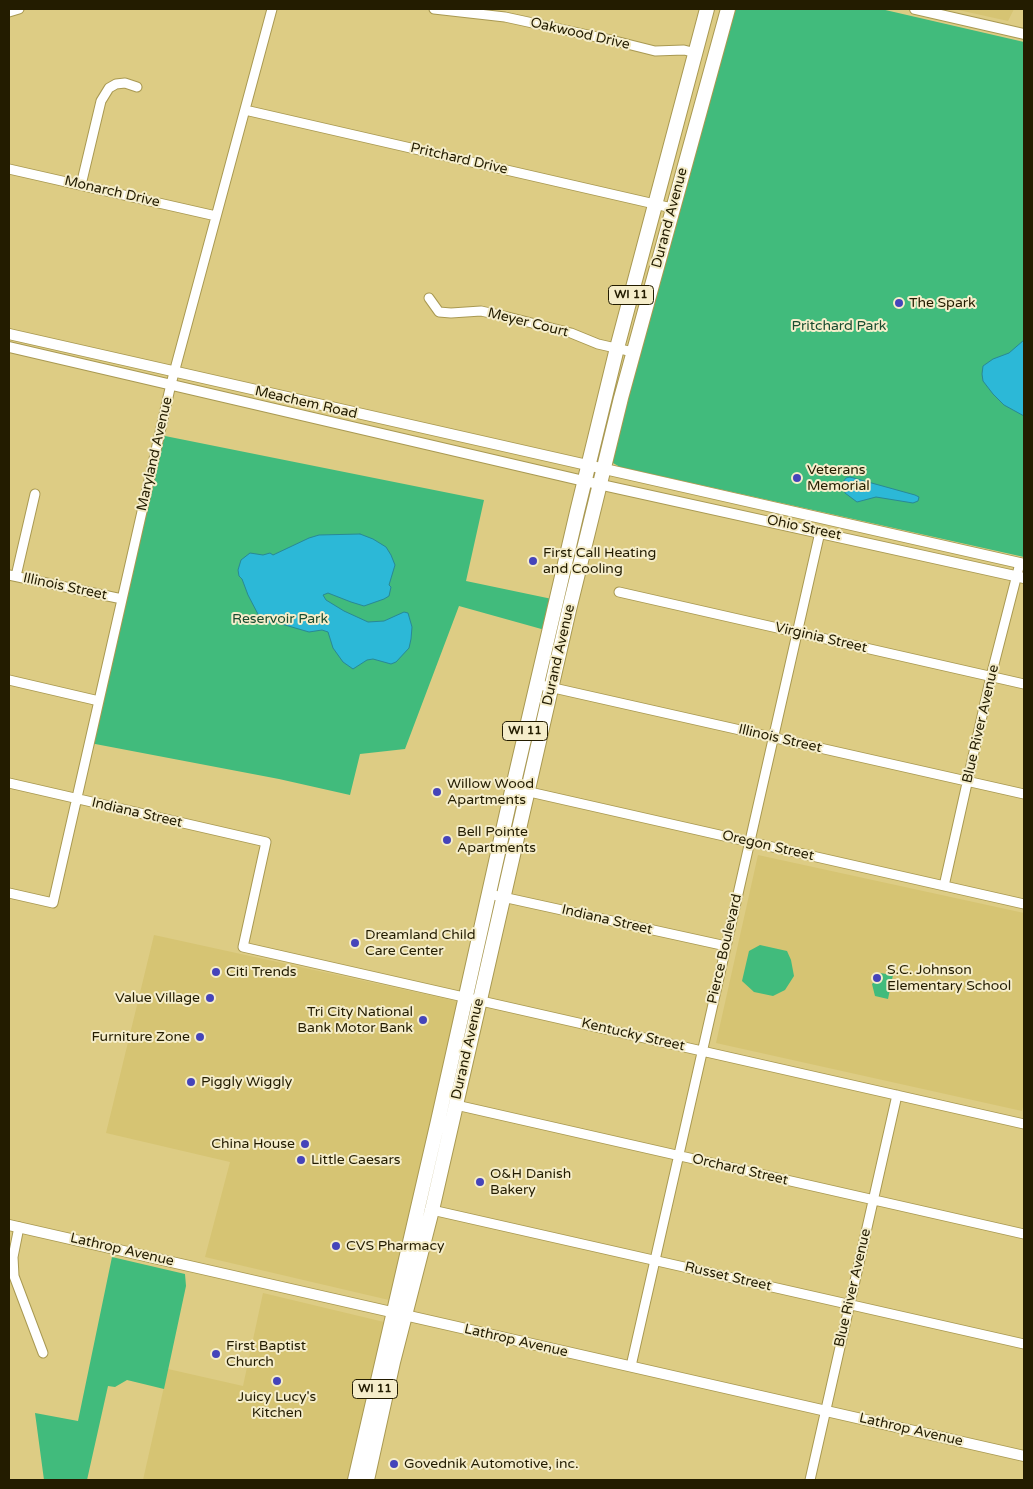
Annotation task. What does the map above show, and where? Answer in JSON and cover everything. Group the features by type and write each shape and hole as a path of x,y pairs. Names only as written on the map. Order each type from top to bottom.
{"main road":[{"name":"Durand Avenue","path":"367,1480 393,1362 399,1314 423,1187 536,684 617,348 708,9"},
{"path":"712,66 707,51 719,9"},
{"name":"Durand Avenue","path":"355,1480 399,1314 432,1210 527,792 600,484 633,352 728,9"},
{"path":"423,1187 426,1192 426,1205 428,1209 432,1210"}],"street":[{"path":"9,12 19,9"},
{"name":"Maryland Avenue","path":"9,893 53,903 171,384 272,9"},
{"name":"Oakwood Drive","path":"434,9 505,17 611,40 655,52 684,50 696,53"},
{"path":"915,9 1024,34"},
{"path":"81,185 105,95 109,88 116,84 125,83 137,87"},
{"name":"Pritchard Drive","path":"245,110 672,208"},
{"name":"Monarch Drive","path":"9,169 216,216"},
{"name":"Meyer Court","path":"428,298 439,312 482,311 571,333 598,344 633,352"},
{"name":"Meachem Road","path":"9,334 372,418 604,469"},
{"path":"51,357 54,345"},
{"name":"Meachem Road","path":"9,347 584,481"},
{"path":"262,406 265,393"},
{"path":"369,431 372,418"},
{"path":"468,454 471,440"},
{"name":"Ohio Street","path":"604,469 1022,563"},
{"name":"Ohio Street","path":"584,481 1020,577"},
{"path":"12,575 35,494"},
{"name":"Pierce Boulevard","path":"631,1366 820,532"},
{"name":"Blue River Avenue","path":"944,886 991,676 1020,577 1022,563"},
{"name":"Illinois Street","path":"12,575 122,600"},
{"name":"Virginia Street","path":"618,592 1024,684"},
{"path":"9,680 99,701"},
{"name":"Illinois Street","path":"536,684 1024,794"},
{"name":"Indiana Street","path":"9,783 266,842 243,947"},
{"name":"Oregon Street","path":"512,788 1024,904"},
{"name":"Indiana Street","path":"489,894 726,946"},
{"name":"Kentucky Street","path":"243,947 1024,1124"},
{"name":"Blue River Avenue","path":"810,1480 897,1095"},
{"name":"Orchard Street","path":"456,1105 1024,1234"},
{"name":"Russet Street","path":"432,1210 1024,1344"},
{"name":"Lathrop Avenue","path":"9,1225 1024,1456"},
{"path":"20,1227 13,1257 14,1276 43,1353"}],"shaded area":[{"path":"954,9 1014,9 1008,21"},
{"name":"S.C. Johnson Elementary School","path":"758,855 1024,913 1024,1103 1022,1111 716,1043"},
{"path":"154,935 456,1001 459,1008 389,1300 205,1257 230,1162 106,1133"},
{"path":"263,1293 384,1322 349,1480 143,1480 168,1369 243,1386"}],"green space":[{"name":"Pritchard Park","path":"733,9 881,9 1024,42 1024,557 620,467 613,463 613,456"},
{"name":"Reservoir Park","path":"160,435 484,500 466,581 552,599 545,630 459,606 405,749 360,754 350,795 279,779 90,743"},
{"path":"760,945 787,951 791,960 794,976 785,990 773,996 754,992 742,981 749,951"},
{"path":"880,973 893,975 888,999 875,996 872,984 879,977"},
{"path":"112,1257 185,1274 186,1286 164,1389 127,1380 115,1387 108,1386 87,1480 44,1480 35,1413 78,1421"}],"water":[{"path":"1024,340 1024,416 1004,405 993,394 983,381 982,374 983,366 993,359 1009,353"},
{"path":"850,477 915,495 919,497 918,501 913,503 876,497 857,502 845,493 843,482 846,478"},
{"path":"360,534 386,547 391,555 395,565 389,585 391,587 389,596 364,606 328,593 323,595 326,600 344,611 368,622 384,621 404,612 408,613 412,627 409,648 396,662 391,664 373,659 367,660 353,669 343,662 333,648 328,632 322,630 309,632 278,623 268,623 260,618 239,576 238,570 241,560 250,553 263,555 270,553 273,555 319,535"}],"place":[{"name":"The Spark","path":"899,303"},
{"name":"Veterans Memorial","path":"797,478"},
{"name":"First Call Heating and Cooling","path":"533,561"},
{"name":"Willow Wood Apartments","path":"437,792"},
{"name":"Bell Pointe Apartments","path":"447,840"},
{"name":"Dreamland Child Care Center","path":"355,943"},
{"name":"Citi Trends","path":"216,972"},
{"name":"S.C. Johnson Elementary School","path":"877,978"},
{"name":"Value Village","path":"210,998"},
{"name":"Tri City National Bank Motor Bank","path":"423,1020"},
{"name":"Furniture Zone","path":"200,1037"},
{"name":"Piggly Wiggly","path":"191,1082"},
{"name":"China House","path":"305,1144"},
{"name":"Little Caesars","path":"301,1160"},
{"name":"O&H Danish Bakery","path":"480,1182"},
{"name":"CVS Pharmacy","path":"336,1246"},
{"name":"First Baptist Church","path":"216,1354"},
{"name":"Juicy Lucy's Kitchen","path":"277,1381"},
{"name":"Govednik Automotive, inc.","path":"394,1464"}]}
